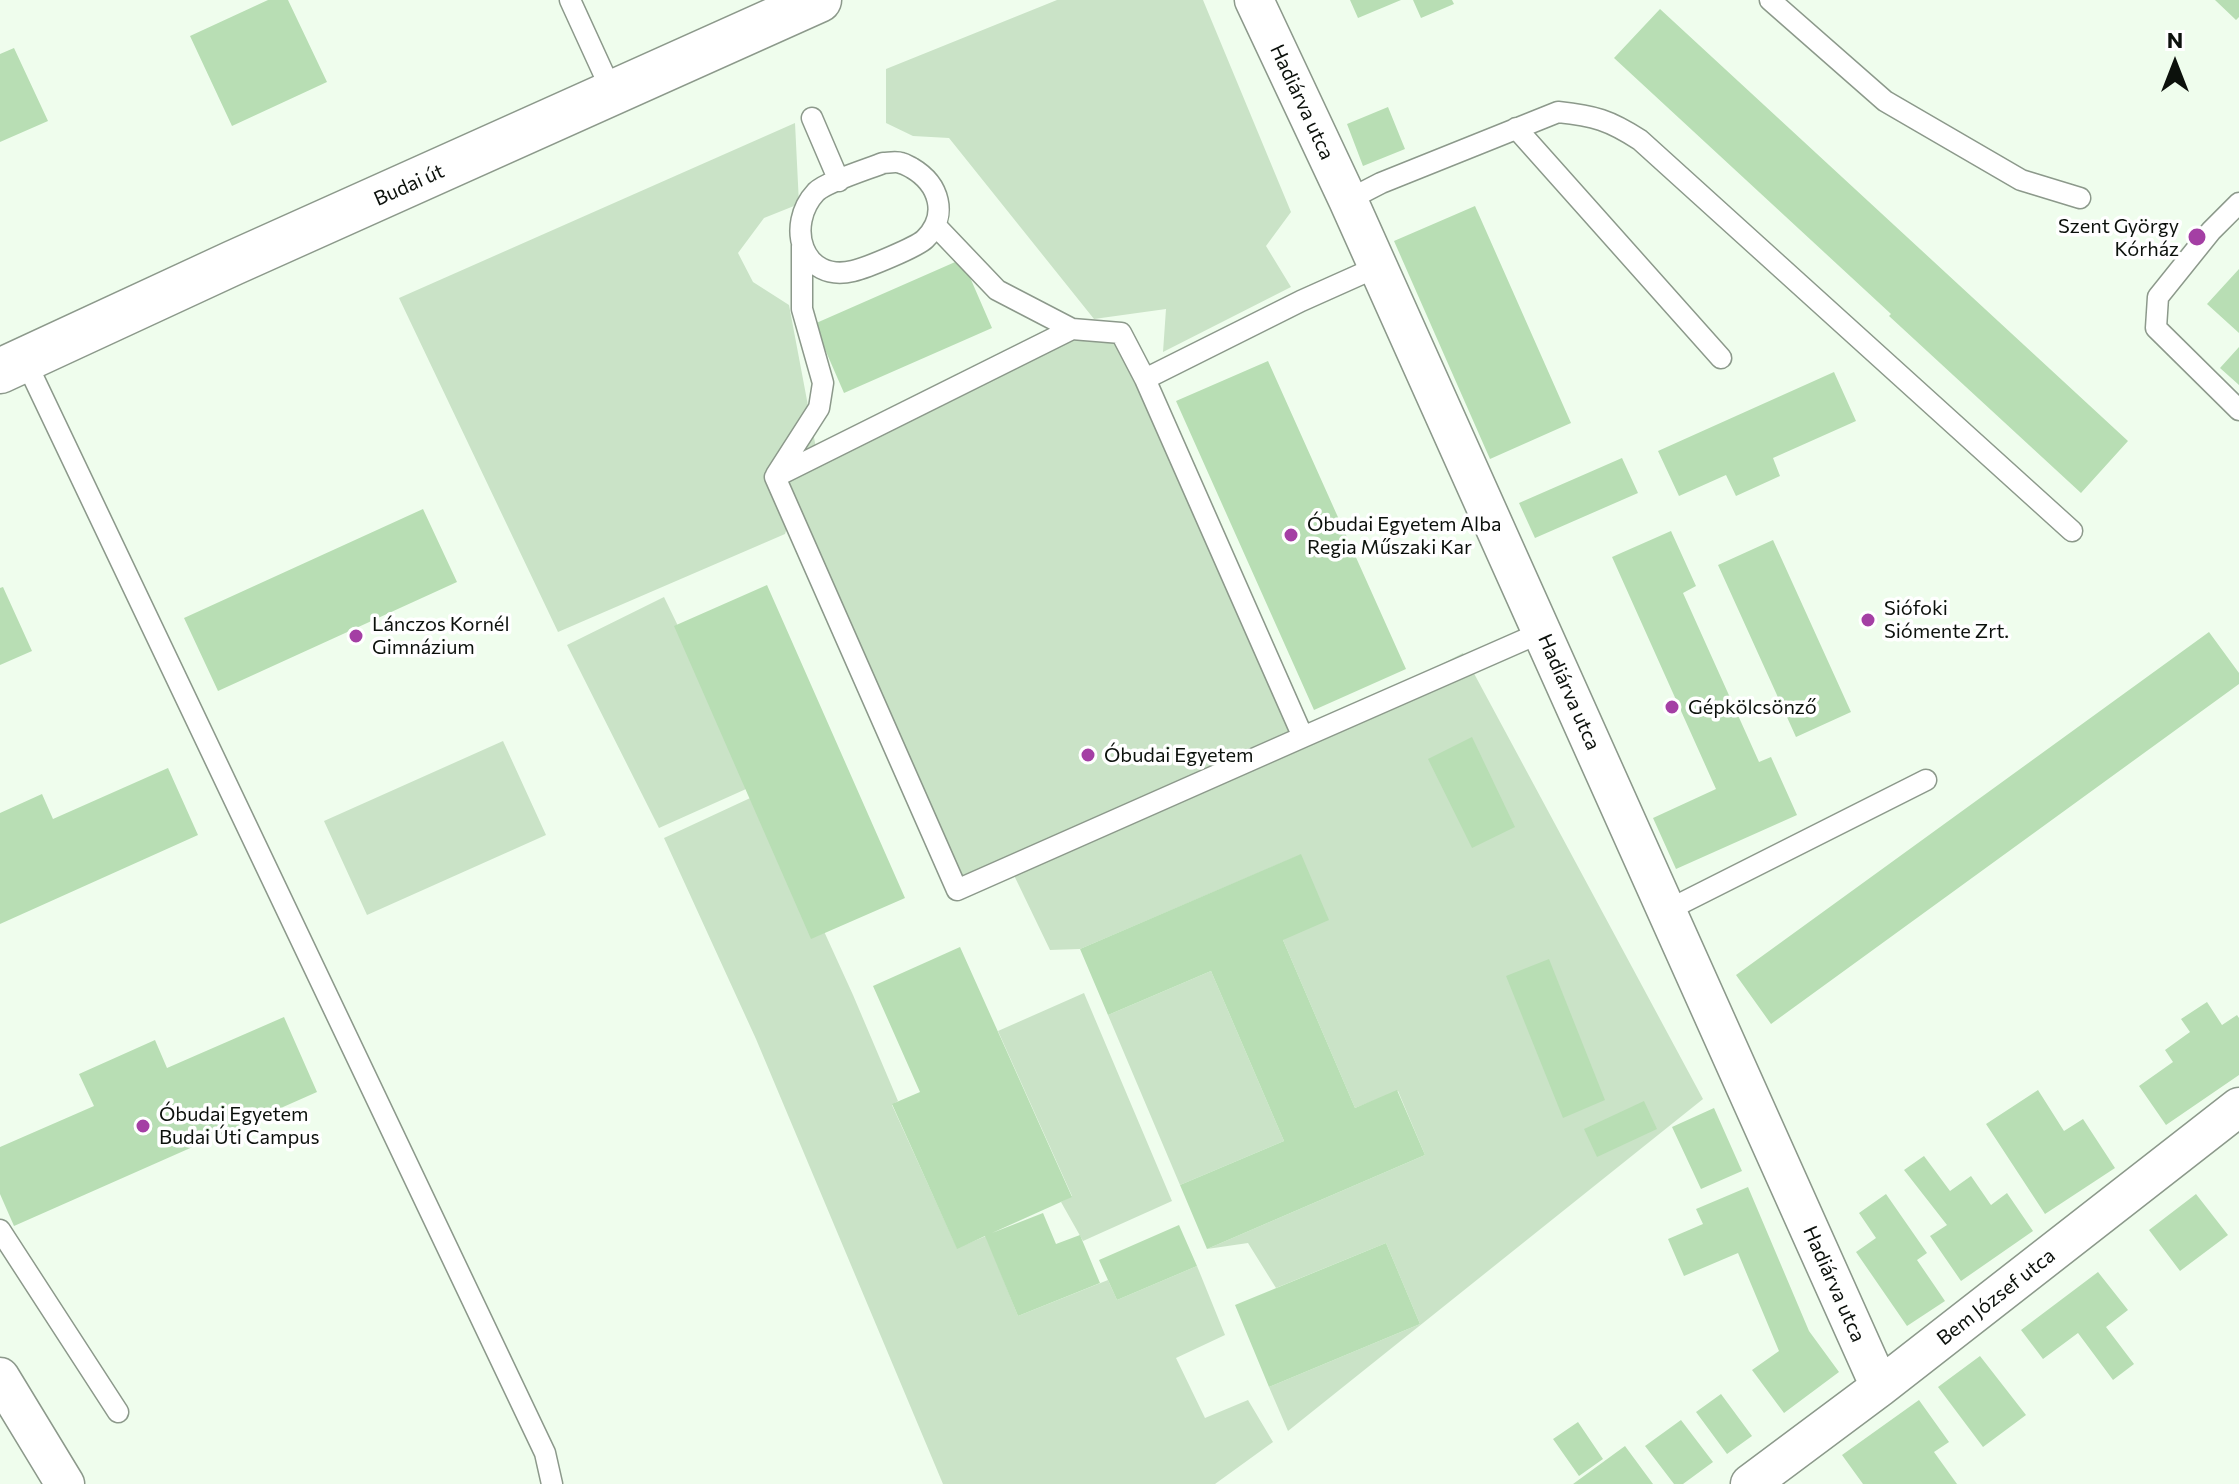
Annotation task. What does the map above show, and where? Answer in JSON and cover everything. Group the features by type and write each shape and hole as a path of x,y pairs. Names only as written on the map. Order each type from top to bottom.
{"main road":[{"name":"Budai út","path":"13,366 233,263 819,0"}],"street":[{"name":"Hadiárva utca","path":"1254,0 1348,200 1880,1387"},
{"name":"Bem József utca","path":"1750,1484 1880,1387 2239,1107"},
{"path":"0,1378 65,1484"}],"lane":[{"path":"570,0 613,94"},
{"path":"1770,0 1885,101 2021,180 2080,198"},
{"path":"1348,200 1381,183 1558,112 1586,115 1616,124 1640,140 2072,531"},
{"path":"812,118 839,181"},
{"path":"1516,128 1721,358"},
{"path":"775,477 819,408 823,383 802,309 801,222 807,204 819,189 883,163 902,163 929,181 938,195 935,225 924,241 860,269 841,274 823,271 808,258 802,242"},
{"path":"2239,203 2211,231 2158,297 2156,328 2239,410"},
{"path":"935,225 997,290 1072,329 1121,333 1145,379 1303,737"},
{"path":"1145,379 1301,301 1377,267"},
{"path":"775,477 1072,329"},
{"path":"13,366 48,410 545,1453 552,1484"},
{"path":"775,477 957,890 1542,632"},
{"path":"1668,910 1926,780"},
{"path":"0,1230 118,1412"}],"green space":[{"path":"1057,0 1203,0 1291,212 1266,246 1291,287 1163,352 1166,309 1094,319 949,138 913,136 886,123 886,69"},
{"path":"795,123 799,204 764,218 738,253 753,282 789,305 816,448 1072,329 1121,333 1304,736 1463,653 1703,1099 1288,1431 1269,1387 1420,1324 1386,1243 1276,1288 1248,1243 1207,1249 1425,1155 1398,1091 1355,1108 1283,940 1300,855 1080,949 1050,950 1010,867 957,890 791,516 785,534 558,632 399,298"},
{"path":"664,597 755,785 659,828 567,645"},
{"path":"503,741 546,835 367,915 324,821"},
{"path":"761,793 853,995 898,1101 892,1105 957,1248 986,1236 1018,1316 1108,1280 1117,1300 1197,1266 1225,1335 1176,1358 1205,1418 1248,1400 1273,1442 1215,1484 943,1484 756,1039 664,838"},
{"path":"1211,971 1284,1141 1180,1185 1108,1015"},
{"path":"1084,993 1172,1201 1083,1241 1061,1202 1072,1196 998,1031"}],"building":[{"path":"268,0 288,0 327,82 232,126 190,36"},
{"path":"1350,0 1401,0 1358,18"},
{"path":"1413,0 1452,0 1454,4 1421,18"},
{"path":"2215,0 2239,0 2239,17 2236,20"},
{"path":"1660,9 2128,441 2081,493 1614,58"},
{"path":"14,48 48,121 0,142 0,54"},
{"path":"1388,107 1405,149 1363,166 1347,124"},
{"path":"1475,206 1571,423 1490,459 1394,241"},
{"path":"962,259 992,328 844,393 814,324"},
{"path":"2239,269 2239,333 2207,304"},
{"path":"2239,347 2239,385 2220,368"},
{"name":"Óbudai Egyetem Alba Regia Műszaki Kar","path":"1268,361 1406,669 1314,710 1176,401"},
{"path":"1834,372 1856,421 1773,458 1780,476 1736,496 1726,475 1679,496 1658,451"},
{"path":"1622,458 1638,493 1535,538 1519,503"},
{"path":"423,509 457,582 218,691 184,618"},
{"path":"1671,531 1696,586 1683,593 1759,762 1771,757 1797,815 1676,869 1653,818 1716,789 1612,557"},
{"path":"1773,540 1851,712 1796,737 1718,565"},
{"path":"767,585 905,898 811,939 674,626"},
{"path":"3,587 32,651 0,665 0,588"},
{"path":"2209,632 2239,673 2239,684 1771,1024 1736,975"},
{"path":"1472,737 1515,827 1472,848 1428,759"},
{"path":"168,768 198,835 0,924 0,813 42,794 53,819"},
{"path":"1301,854 1329,920 1283,940 1355,1108 1397,1090 1425,1155 1207,1249 1180,1185 1284,1141 1211,971 1108,1015 1080,949"},
{"path":"960,947 1072,1197 992,1233 1043,1213 1056,1244 1080,1235 1100,1283 1018,1316 985,1236 957,1249 892,1104 920,1092 873,986"},
{"path":"1549,959 1605,1100 1563,1118 1506,976"},
{"path":"2207,1002 2222,1025 2237,1015 2239,1018 2239,1075 2166,1125 2139,1086 2173,1062 2165,1050 2190,1032 2181,1019"},
{"name":"Óbudai Egyetem Budai Úti Campus","path":"284,1017 317,1092 14,1226 0,1194 0,1147 94,1106 79,1074 155,1040 167,1068"},
{"path":"2038,1090 2064,1131 2083,1119 2115,1168 2045,1214 1986,1124"},
{"path":"1644,1101 1657,1129 1597,1157 1584,1129"},
{"path":"1714,1108 1742,1171 1701,1189 1672,1127"},
{"path":"1924,1156 1950,1191 1971,1176 1991,1205 2007,1193 2033,1231 1961,1281 1930,1236 1947,1225 1904,1170"},
{"path":"1748,1187 1809,1331 1839,1372 1784,1413 1752,1370 1779,1351 1738,1253 1684,1276 1668,1239 1703,1224 1696,1209"},
{"path":"1886,1194 1927,1253 1917,1260 1945,1301 1907,1326 1856,1252 1876,1238 1859,1213"},
{"path":"2196,1194 2228,1235 2180,1271 2149,1230"},
{"path":"1179,1225 1197,1266 1117,1300 1099,1260"},
{"path":"1386,1243 1420,1324 1269,1387 1235,1305"},
{"path":"2098,1272 2128,1310 2106,1327 2134,1364 2113,1380 2078,1333 2043,1359 2021,1330"},
{"path":"1980,1356 2026,1415 1983,1447 1938,1387"},
{"path":"1721,1394 1752,1436 1727,1454 1696,1412"},
{"path":"1919,1400 1949,1442 1934,1452 1957,1484 1863,1484 1842,1455"},
{"path":"1681,1420 1713,1462 1683,1484 1674,1484 1645,1446"},
{"path":"1578,1422 1603,1459 1579,1476 1553,1439"},
{"path":"1625,1446 1653,1484 1573,1484"}],"place":[{"name":"Szent György Kórház","path":"2197,237"},
{"name":"Óbudai Egyetem Alba Regia Műszaki Kar","path":"1291,535"},
{"name":"Siófoki Siómente Zrt.","path":"1868,620"},
{"name":"Lánczos Kornél Gimnázium","path":"356,636"},
{"name":"Gépkölcsönző","path":"1672,707"},
{"name":"Óbudai Egyetem","path":"1088,755"},
{"name":"Óbudai Egyetem Budai Úti Campus","path":"143,1126"}]}
